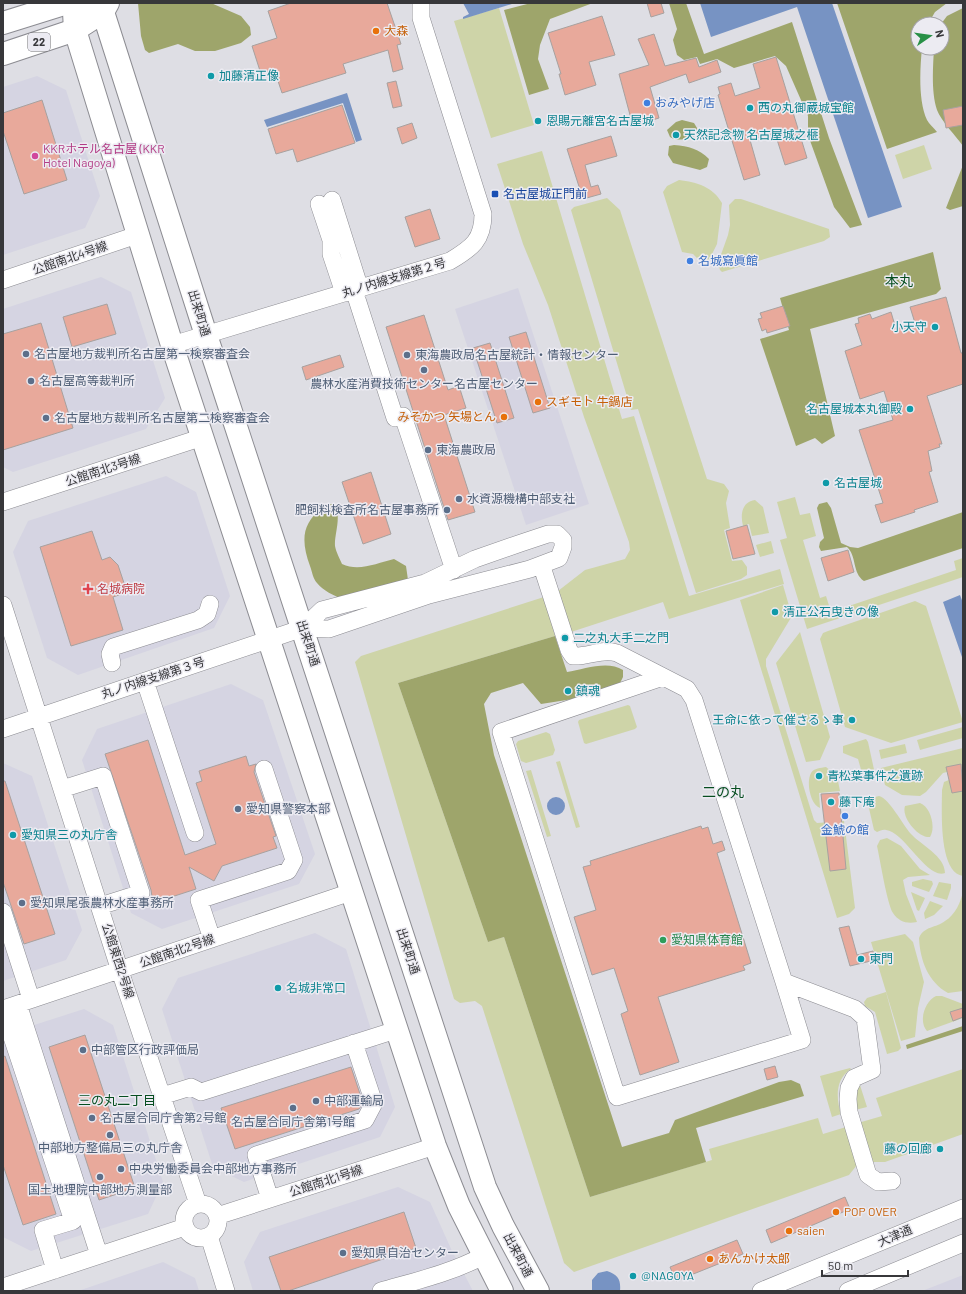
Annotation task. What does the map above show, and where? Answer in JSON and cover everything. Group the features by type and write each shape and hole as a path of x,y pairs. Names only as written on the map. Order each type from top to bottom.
{"main road":[{"name":"22","path":"3,23 66,3"},
{"path":"74,3 75,30 172,345 270,640 434,1146 459,1206 502,1291"},
{"path":"80,3 106,8"},
{"name":"22","path":"3,54 75,30 106,8"},
{"name":"出来町通","path":"106,8 206,335 485,1187 502,1226 538,1291"}],"street":[{"name":"丸ノ内線支線第２号","path":"172,345 450,261 465,252 475,242 483,229 482,214 422,18 421,3"},
{"path":"325,202 357,290 395,418 403,416 454,570"},
{"name":"公館南北4号線","path":"3,280 138,235"},
{"path":"356,246 357,290"},
{"name":"公館南北3号線","path":"3,502 203,437"},
{"path":"548,534 557,534 563,540 563,547 559,558 537,571 429,595 328,629 303,628 322,610 425,583 474,559 548,534"},
{"path":"521,543 528,549 531,563 537,571 569,650 573,656 581,657 608,650 663,677 687,689 694,700 802,1040 617,1097 501,732 663,677"},
{"name":"公館東西2号線","path":"3,604 120,970 198,1204"},
{"path":"113,655 134,648 198,620 207,614 210,604"},
{"name":"丸ノ内線支線第３号","path":"3,729 303,628"},
{"path":"146,681 195,834"},
{"path":"212,939 199,900 288,871 294,860 264,769"},
{"path":"62,789 103,776 141,893 100,906"},
{"name":"公館南北2号線","path":"14,1005 351,892"},
{"path":"3,912 14,1005 73,1221 43,1230 55,1270"},
{"path":"784,982 855,1009 865,1018 872,1070 854,1078 849,1088 849,1112 868,1175 878,1182 892,1181"},
{"path":"14,1005 99,1255"},
{"path":"162,1096 190,1087 201,1092 396,1030"},
{"path":"270,1199 256,1155 365,1120 374,1103 354,1043"},
{"name":"公館南北1号線","path":"217,1216 434,1146"},
{"path":"198,1204 212,1208 217,1216 216,1228 209,1236 197,1238 192,1236 185,1227 184,1222 186,1212 198,1204"},
{"name":"大津通","path":"761,1291 963,1208"},
{"path":"3,1286 185,1227"},
{"path":"209,1236 226,1291"},
{"path":"848,1291 963,1243"},
{"path":"381,1291 468,1264 483,1256"}],"shaded area":[{"path":"37,76 66,90 100,196 85,228 3,255 3,87"},
{"path":"101,277 131,292 165,398 146,429 13,472 3,467 3,309"},
{"path":"518,288 589,504 526,525 455,309"},
{"path":"166,476 196,492 230,596 214,628 78,675 47,658 13,552 28,521"},
{"path":"231,684 263,700 315,854 299,884 162,929 131,913 82,760 97,729"},
{"path":"3,763 32,776 82,930 66,960 3,981"},
{"path":"315,933 346,949 395,1107 380,1137 244,1182 213,1167 162,1009 178,978"},
{"path":"84,1009 113,1025 163,1182 148,1214 31,1251 3,1237 3,1035"},
{"path":"398,1187 430,1202 452,1251 473,1291 253,1291 244,1262 260,1232"},
{"path":"163,1262 195,1278 199,1291 78,1291"},
{"path":"963,1275 963,1291 922,1291"}],"green space":[{"path":"138,3 211,3 241,16 250,27 251,35 241,43 215,51 195,51 178,44 149,53 145,50 141,36"},
{"path":"531,3 593,3 550,19 540,45 538,59 549,89 529,95 504,10"},
{"path":"669,3 686,3 704,54 792,22 829,138 862,225 850,228 834,207 808,135 808,116 786,66 775,56 734,68 717,59 700,64 697,57 684,60 677,55 673,40 677,29"},
{"path":"837,3 947,3 935,12 933,16 910,16 910,56 921,56 920,75 922,104 927,120 937,132 887,149"},
{"path":"499,8 534,125 491,138 454,21"},
{"path":"963,8 963,146 939,114 934,95 934,56 950,56 950,16 947,16"},
{"path":"682,120 694,123 698,134 684,139 673,139 670,137 667,130 676,122"},
{"path":"674,145 689,147 697,150 709,159 707,167 700,170 673,163 668,155 669,146"},
{"path":"924,145 932,169 903,179 895,155"},
{"path":"542,151 622,419 634,416 689,596 780,569 784,584 669,619 663,602 571,632 558,591 585,570 625,559 630,550 629,542 584,417 548,305 523,244 497,164"},
{"path":"963,165 963,206 950,210 946,208"},
{"path":"679,180 704,186 714,193 722,203 717,244 708,262 702,263 693,254 682,252 663,192 667,186"},
{"path":"607,198 620,210 707,479 724,484 729,491 726,503 730,528 724,530 732,561 742,560 747,567 747,575 741,579 696,593 638,409 631,410 571,210 574,207"},
{"path":"735,199 741,199 829,229 830,237 824,241 722,272 718,263 730,225 729,205"},
{"path":"933,252 941,289 936,294 810,329 835,436 822,444 815,438 796,446 760,339 789,330 780,298"},
{"path":"795,497 800,515 810,513 816,536 803,540 820,598 826,596 831,612 956,570 954,561 963,558 963,577 807,629 780,540 787,538 777,502"},
{"path":"755,500 763,507 769,533 752,536 749,524 743,526 742,513 747,503"},
{"path":"827,502 831,508 841,543 850,547 858,548 963,512 963,548 864,581 858,574 852,555 847,547 821,551 819,547 820,542 824,538 817,508 819,504"},
{"path":"328,504 333,504 336,508 338,519 335,546 342,564 361,567 394,559 406,566 408,580 343,600 319,586 313,575 307,556 304,539 308,524 319,510"},
{"path":"771,541 774,553 760,557 756,545"},
{"path":"783,585 792,616 766,659 766,666 814,820 817,823 844,821 855,908 849,914 837,918 740,600"},
{"path":"544,597 555,636 398,683 488,942 504,937 590,1197 712,1160 709,1149 818,1118 823,1134 846,1127 857,1165 849,1175 574,1272 564,1263 482,1006 475,1001 460,1003 454,999 355,662 361,656"},
{"path":"915,601 926,606 963,722 891,743 845,727 820,639 823,633"},
{"path":"800,632 830,737 820,760 806,762 776,663"},
{"path":"555,636 567,672 603,665 617,667 623,670 623,677 620,683 573,699 541,704 523,683 491,693 484,704 494,755 622,1147 669,1133 675,1120 779,1082 791,1080 800,1084 804,1096 696,1128 706,1162 590,1197 504,937 488,942 398,683"},
{"path":"628,705 630,706 637,727 635,729 586,744 584,743 578,722 579,720"},
{"path":"963,727 963,738 920,750 917,740"},
{"path":"546,732 550,734 555,750 553,755 526,763 521,761 516,744 518,741"},
{"path":"866,739 875,774 873,778 864,780 858,759 843,753 843,746"},
{"path":"905,744 907,753 881,759 879,750"},
{"path":"963,748 963,768 943,773 926,792 920,796 902,795 885,785 881,768"},
{"path":"560,761 580,827 576,828 556,762"},
{"path":"826,767 837,776 840,791 819,793 820,808 811,798 809,782 811,773 814,770"},
{"path":"531,770 551,836 547,837 526,771"},
{"path":"963,774 963,876 955,872 949,864 945,852 942,824 942,790 944,782"},
{"path":"879,796 892,807 907,830 937,856 944,867 945,873 938,873 923,863 893,832 882,830 877,832 874,830 868,804 871,798"},
{"path":"920,803 924,805 930,813 933,828 930,837 916,831 908,821 904,811 905,806"},
{"path":"887,838 901,846 920,869 930,875 908,877 903,880 906,894 917,922 910,923 901,920 895,916 891,908 877,846 880,840"},
{"path":"923,879 932,881 933,884 929,892 912,886 912,882"},
{"path":"939,882 951,884 947,900 933,896"},
{"path":"963,891 963,991 948,993 935,983 926,970 921,954 919,938 924,931 942,923 955,912"},
{"path":"911,892 925,898 919,911 917,910"},
{"path":"930,901 943,906 934,915 925,919 924,913"},
{"path":"905,934 913,942 924,982 918,1008 915,1037 901,1041 871,942"},
{"path":"886,992 901,1048 898,1051 887,1054 875,1012 865,1006 864,1002 867,998"},
{"path":"936,996 942,996 963,1004 963,1018 927,1031 923,1022 924,1012 929,1002"},
{"path":"963,1026 963,1031 907,1049 906,1045"},
{"path":"851,1069 839,1083 838,1102 841,1114 832,1117 820,1076"},
{"path":"963,1069 963,1134 885,1162 871,1162 858,1123 882,1116 876,1098"},
{"path":"859,1082 867,1107 855,1110 854,1094"}],"water":[{"path":"463,3 515,3 463,19 463,17 469,14"},
{"path":"700,3 832,3 902,207 868,218 797,7 711,37"},
{"path":"347,93 362,140 356,142 343,103 267,127 264,120"},
{"path":"960,595 963,603 963,660 943,602"},
{"path":"552,797 560,797 565,802 563,813 560,815 552,815 547,810 547,802"},
{"path":"607,1271 614,1274 618,1278 620,1283 620,1291 592,1291 592,1280 598,1273"}],"building":[{"path":"291,3 387,3 401,44 397,45 403,69 393,72 388,50 343,64 346,73 282,93 274,69 261,74 252,46 277,38 268,11"},
{"path":"647,3 661,3 664,13 651,17"},
{"path":"602,16 615,55 589,62 596,85 565,95 559,74 561,74 548,33"},
{"path":"654,34 665,66 696,58 699,67 717,60 721,72 689,83 686,74 650,87 659,118 633,126 619,74 649,65 638,39"},
{"path":"776,57 807,158 785,165 775,133 750,140 760,175 744,180 718,95 720,94 718,87 731,83 735,96 760,88 753,64"},
{"path":"396,81 402,106 393,108 387,83"},
{"name":"KKRホテル名古屋 (KKR Hotel Nagoya)","path":"42,100 67,180 24,194 3,131 3,113"},
{"path":"342,105 355,143 297,162 293,149 276,154 268,129"},
{"path":"963,106 963,125 946,128 943,110"},
{"path":"412,123 417,138 402,144 397,128"},
{"path":"611,136 617,156 585,165 591,187 598,185 601,194 583,199 567,149"},
{"path":"430,209 440,239 415,247 405,217"},
{"name":"名古屋城本丸御殿","path":"946,297 961,353 963,353 963,384 927,396 942,444 939,444 940,447 928,451 932,471 929,472 938,502 914,510 915,512 881,523 875,505 883,503 859,430 893,420 884,391 860,399 845,351 862,345 855,324 859,323 858,318 870,314 872,319 891,312 896,329 915,323 910,307"},
{"path":"107,304 116,334 72,347 63,317"},
{"path":"783,306 790,326 767,333 766,329 762,331 758,319 762,318 760,313"},
{"path":"424,315 448,390 459,386 466,408 444,415 475,512 448,520 386,327"},
{"name":"名古屋高等裁判所","path":"41,323 73,428 3,450 3,334"},
{"path":"526,332 550,408 533,413 509,337"},
{"path":"490,343 514,418 497,423 473,348"},
{"path":"340,355 344,367 306,380 302,367"},
{"path":"371,472 391,534 363,544 342,482"},
{"path":"747,525 755,554 733,559 726,531"},
{"name":"名城病院","path":"92,531 102,560 110,557 118,565 124,583 122,594 113,597 123,630 71,646 40,547"},
{"path":"848,550 854,572 828,581 821,558"},
{"name":"愛知県警察本部","path":"148,740 185,855 216,844 196,783 202,781 199,771 246,756 249,766 256,764 254,772 276,836 273,837 277,848 222,866 214,881 189,867 196,889 153,903 151,890 105,754"},
{"path":"961,764 963,791 952,793 946,767"},
{"name":"愛知県三の丸庁舎","path":"3,781 5,781 55,934 24,944 3,882"},
{"path":"839,793 846,869 830,871 821,794"},
{"name":"愛知県体育館","path":"701,826 702,829 708,827 713,844 722,841 725,850 717,853 751,963 743,966 745,970 658,997 679,1062 640,1075 621,1014 628,1011 614,968 592,975 574,917 596,910 583,867 591,865 590,861"},
{"path":"849,926 857,955 873,951 875,960 850,966 839,928"},
{"path":"963,1008 963,1017 953,1021 950,1012"},
{"name":"名古屋合同庁舎第2号館","path":"85,1035 135,1188 99,1200 49,1047"},
{"path":"5,1056 56,1214 23,1225 3,1165 3,1057"},
{"path":"775,1066 778,1077 767,1080 764,1069"},
{"name":"名古屋合同庁舎第1号館","path":"351,1067 363,1103 359,1109 235,1149 221,1108"},
{"path":"845,1197 850,1209 771,1243 766,1230"},
{"name":"愛知県自治センター","path":"404,1212 416,1248 288,1291 281,1291 269,1257"},
{"path":"737,1240 743,1254 676,1281 670,1267"}],"place":[{"name":"大森","path":"376,31"},
{"name":"加藤清正像","path":"211,76"},
{"name":"おみやげ店","path":"647,103"},
{"name":"西の丸御蔵城宝館","path":"750,108"},
{"name":"恩賜元離宮名古屋城","path":"538,121"},
{"name":"天然記念物 名古屋城之榧","path":"676,135"},
{"name":"KKRホテル名古屋 (KKR Hotel Nagoya)","path":"35,156"},
{"name":"名古屋城正門前","path":"495,194"},
{"name":"名城寫眞館","path":"690,261"},
{"name":"小天守","path":"935,327"},
{"name":"名古屋地方裁判所名古屋第一検察審査会","path":"26,354"},
{"name":"東海農政局名古屋統計・情報センター","path":"407,355"},
{"name":"農林水産消費技術センター名古屋センター","path":"424,370"},
{"name":"名古屋高等裁判所","path":"31,381"},
{"name":"スギモト 牛鍋店","path":"538,402"},
{"name":"名古屋城本丸御殿","path":"910,409"},
{"name":"みそかつ 矢場とん","path":"504,417"},
{"name":"名古屋地方裁判所名古屋第二検察審査会","path":"46,418"},
{"name":"東海農政局","path":"428,450"},
{"name":"名古屋城","path":"826,483"},
{"name":"水資源機構中部支社","path":"459,499"},
{"name":"肥飼料検査所名古屋事務所","path":"447,510"},
{"name":"名城病院","path":"88,589"},
{"name":"清正公石曳きの像","path":"775,612"},
{"name":"二之丸大手二之門","path":"565,638"},
{"name":"鎮魂","path":"568,691"},
{"name":"王命に依って催さるゝ事","path":"852,720"},
{"name":"青松葉事件之遺跡","path":"819,776"},
{"name":"藤下庵","path":"831,802"},
{"name":"愛知県警察本部","path":"238,809"},
{"name":"金鯱の館","path":"845,816"},
{"name":"愛知県三の丸庁舎","path":"13,835"},
{"name":"愛知県尾張農林水産事務所","path":"22,903"},
{"name":"愛知県体育館","path":"663,940"},
{"name":"東門","path":"861,959"},
{"name":"名城非常口","path":"278,988"},
{"name":"中部管区行政評価局","path":"83,1050"},
{"name":"中部運輸局","path":"316,1101"},
{"name":"名古屋合同庁舎第1号館","path":"293,1108"},
{"name":"名古屋合同庁舎第2号館","path":"92,1118"},
{"name":"中部地方整備局三の丸庁舎","path":"110,1135"},
{"name":"藤の回廊","path":"940,1149"},
{"name":"中央労働委員会中部地方事務所","path":"121,1169"},
{"name":"国土地理院中部地方測量部","path":"100,1177"},
{"name":"POP OVER","path":"836,1212"},
{"name":"saien","path":"789,1231"},
{"name":"愛知県自治センター","path":"343,1253"},
{"name":"あんかけ太郎","path":"710,1259"},
{"name":"@NAGOYA","path":"633,1276"}],"district":[{"name":"本丸","path":"899,281"},
{"name":"二の丸","path":"723,792"},
{"name":"三の丸二丁目","path":"117,1100"}]}
